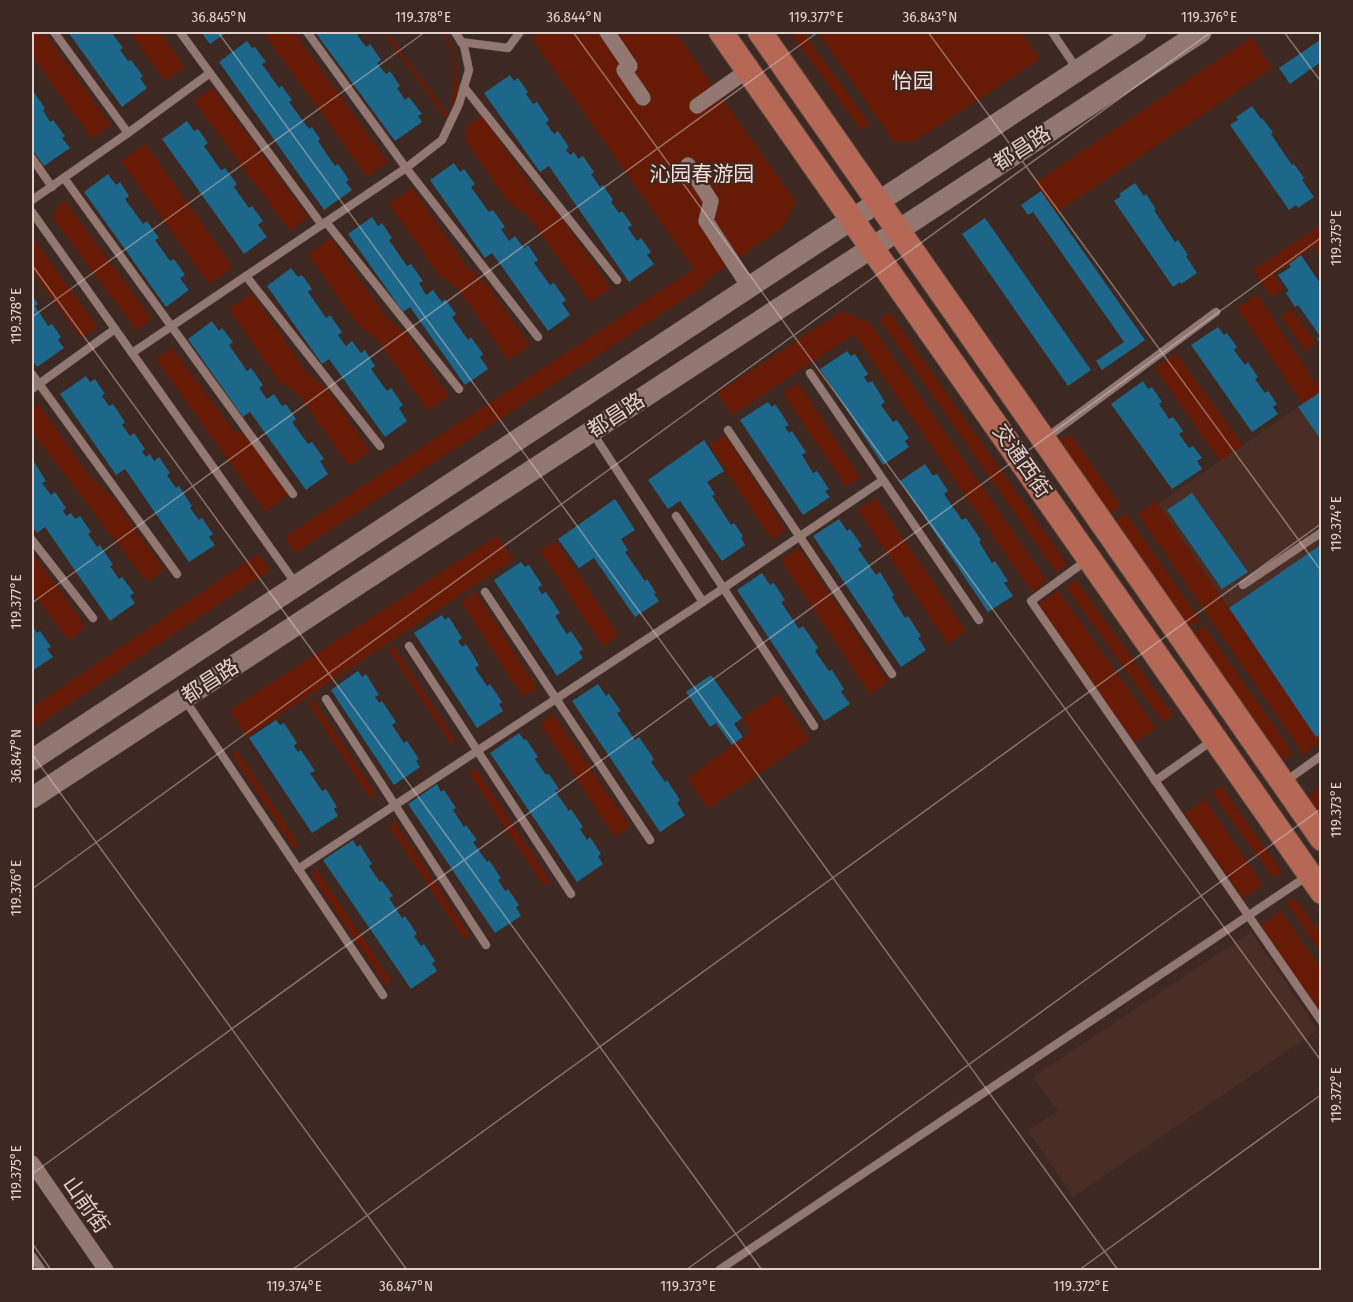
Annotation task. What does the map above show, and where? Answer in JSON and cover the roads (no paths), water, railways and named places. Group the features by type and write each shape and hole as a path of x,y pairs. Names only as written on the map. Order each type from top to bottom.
{"main road":[{"name":"交通西街","path":"721,32 1315,883"},
{"name":"交通西街","path":"760,32 1322,839"},
{"name":"都昌路","path":"32,760 1136,32"},
{"name":"都昌路","path":"32,798 1201,32"}],"street":[{"path":"607,32 630,66 624,70 643,98"},
{"path":"697,106 748,70"},
{"path":"688,165 711,201 706,220 749,287"},
{"name":"山前街","path":"32,1163 106,1270"}],"lane":[{"path":"54,32 128,133"},
{"path":"180,32 324,223 459,389"},
{"path":"307,32 406,168 538,337"},
{"path":"132,353 406,168 442,140 459,104 469,70 464,46 455,32"},
{"path":"461,42 508,48 520,32"},
{"path":"1052,32 1078,70"},
{"path":"32,200 210,73"},
{"path":"464,87 617,280"},
{"path":"32,158 52,187"},
{"path":"64,178 293,494"},
{"path":"32,212 297,585"},
{"path":"246,276 380,446"},
{"path":"1044,440 1216,312"},
{"path":"35,386 116,329"},
{"path":"810,373 979,620"},
{"path":"32,374 35,386 177,574"},
{"path":"728,430 892,674"},
{"path":"591,431 704,602"},
{"path":"298,868 704,602 883,480"},
{"path":"676,516 814,726"},
{"path":"1244,585 1322,532"},
{"path":"32,540 93,618"},
{"path":"1089,558 1031,601 1322,1022"},
{"path":"485,592 650,840"},
{"path":"409,646 571,894"},
{"path":"183,698 383,995"},
{"path":"326,699 486,945"},
{"path":"1155,781 1215,739"},
{"path":"1283,783 1322,755"},
{"path":"719,1270 1249,916 1315,883"},
{"path":"32,1256 42,1270"}],"park label":[{"name":"怡园","path":"913,81"},
{"name":"沁园春游园","path":"702,174"}]}
